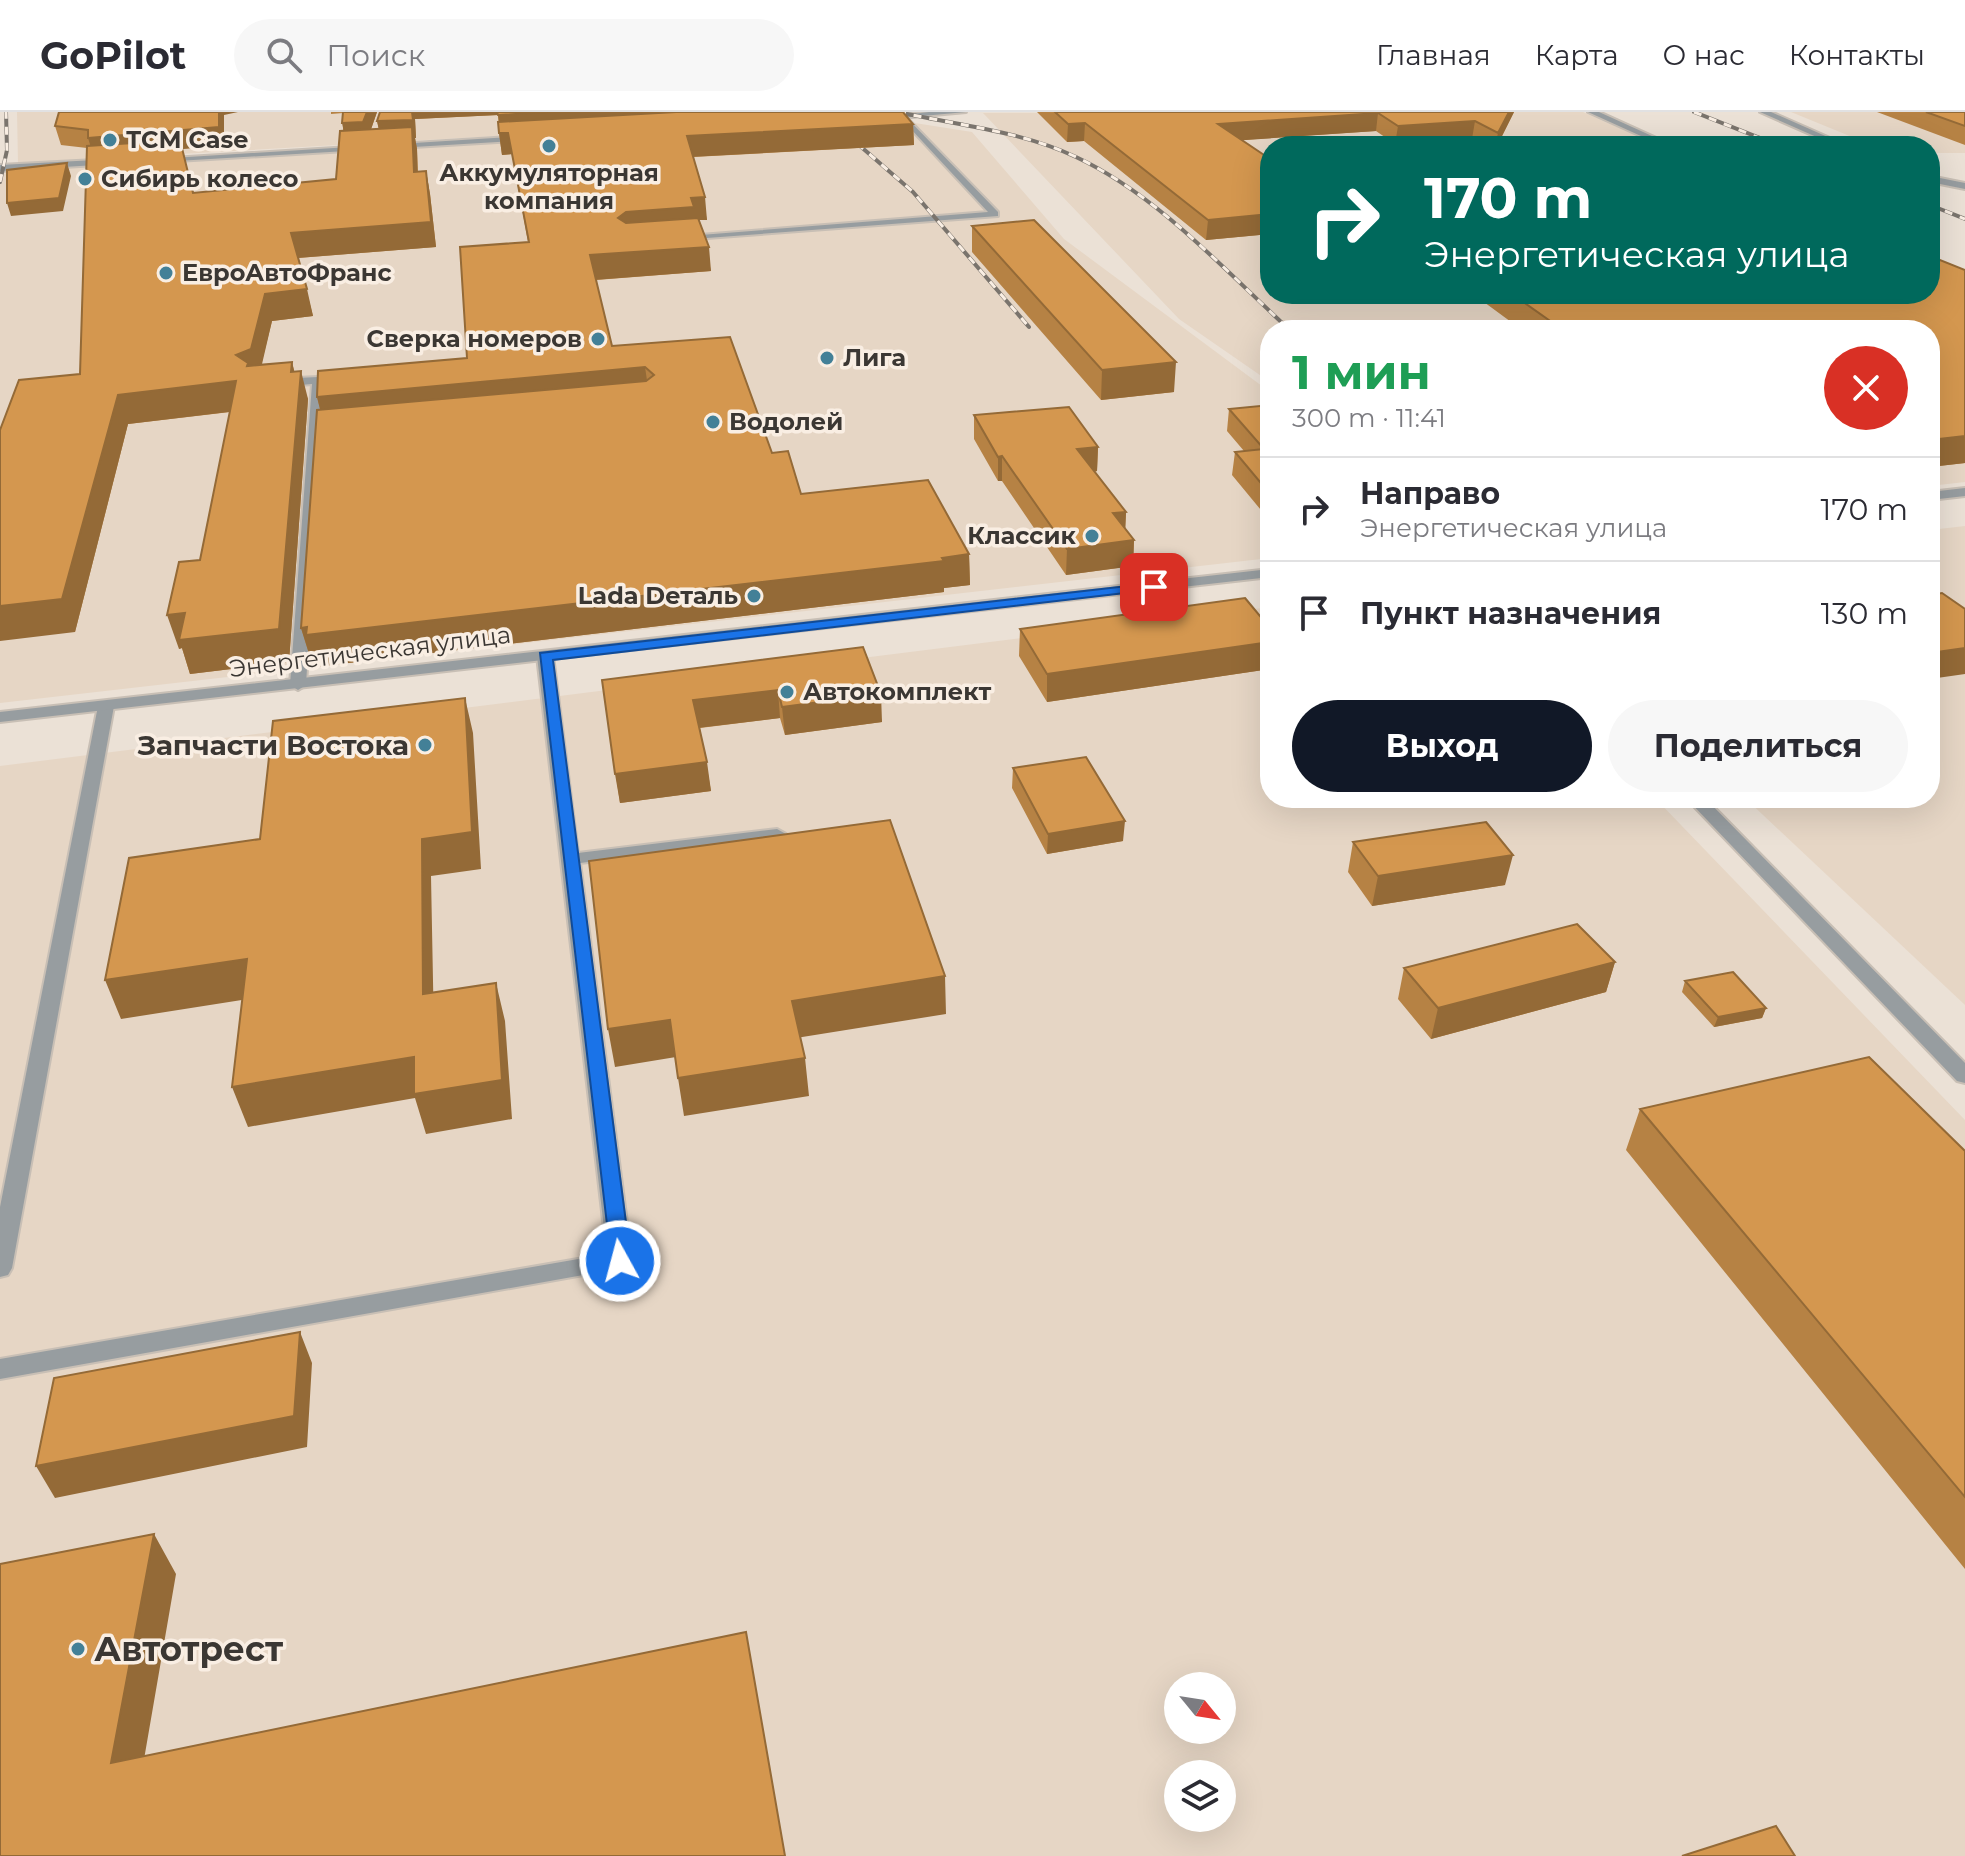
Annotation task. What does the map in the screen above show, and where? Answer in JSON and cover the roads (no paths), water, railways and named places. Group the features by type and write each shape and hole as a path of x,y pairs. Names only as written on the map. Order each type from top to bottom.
{"street":[{"path":"874,118 962,112"},
{"path":"1592,112 1647,136"},
{"path":"1764,112 1820,136"},
{"path":"675,237 995,214 900,116"},
{"path":"372,147 375,135"},
{"path":"148,159 532,138"},
{"path":"0,168 116,161"},
{"path":"1940,176 1957,173"},
{"path":"1940,180 1965,186"},
{"path":"266,383 318,380 298,685"},
{"path":"315,432 331,431"},
{"path":"1940,495 1965,492"},
{"name":"Энергетическая улица","path":"0,717 1260,574"},
{"path":"0,1369 620,1261 545,656"},
{"path":"0,1268 106,706"},
{"path":"1705,808 1965,1076"},
{"path":"570,859 777,834"}],"railway":[{"path":"0,182 7,150 6,112"},
{"path":"821,112 913,192 1029,327"},
{"path":"898,112 1033,141 1076,157 1106,173 1163,213 1260,302"},
{"path":"1694,112 1755,136"},
{"path":"1940,209 1965,219"},
{"path":"1262,304 1279,320"}],"place":[{"name":"ТСМ Case","path":"110,140"},
{"name":"Аккумуляторная компания","path":"549,146"},
{"name":"Сибирь колесо","path":"85,179"},
{"name":"ЕвроАвтоФранс","path":"166,273"},
{"name":"Сверка номеров","path":"598,339"},
{"name":"Лига","path":"827,358"},
{"name":"Водолей","path":"713,422"},
{"name":"Классик","path":"1092,536"},
{"name":"Lada Dеталь","path":"754,596"},
{"name":"Автокомплект","path":"787,692"},
{"name":"Запчасти Востока","path":"425,745"},
{"name":"Автотрест","path":"78,1649"}]}
